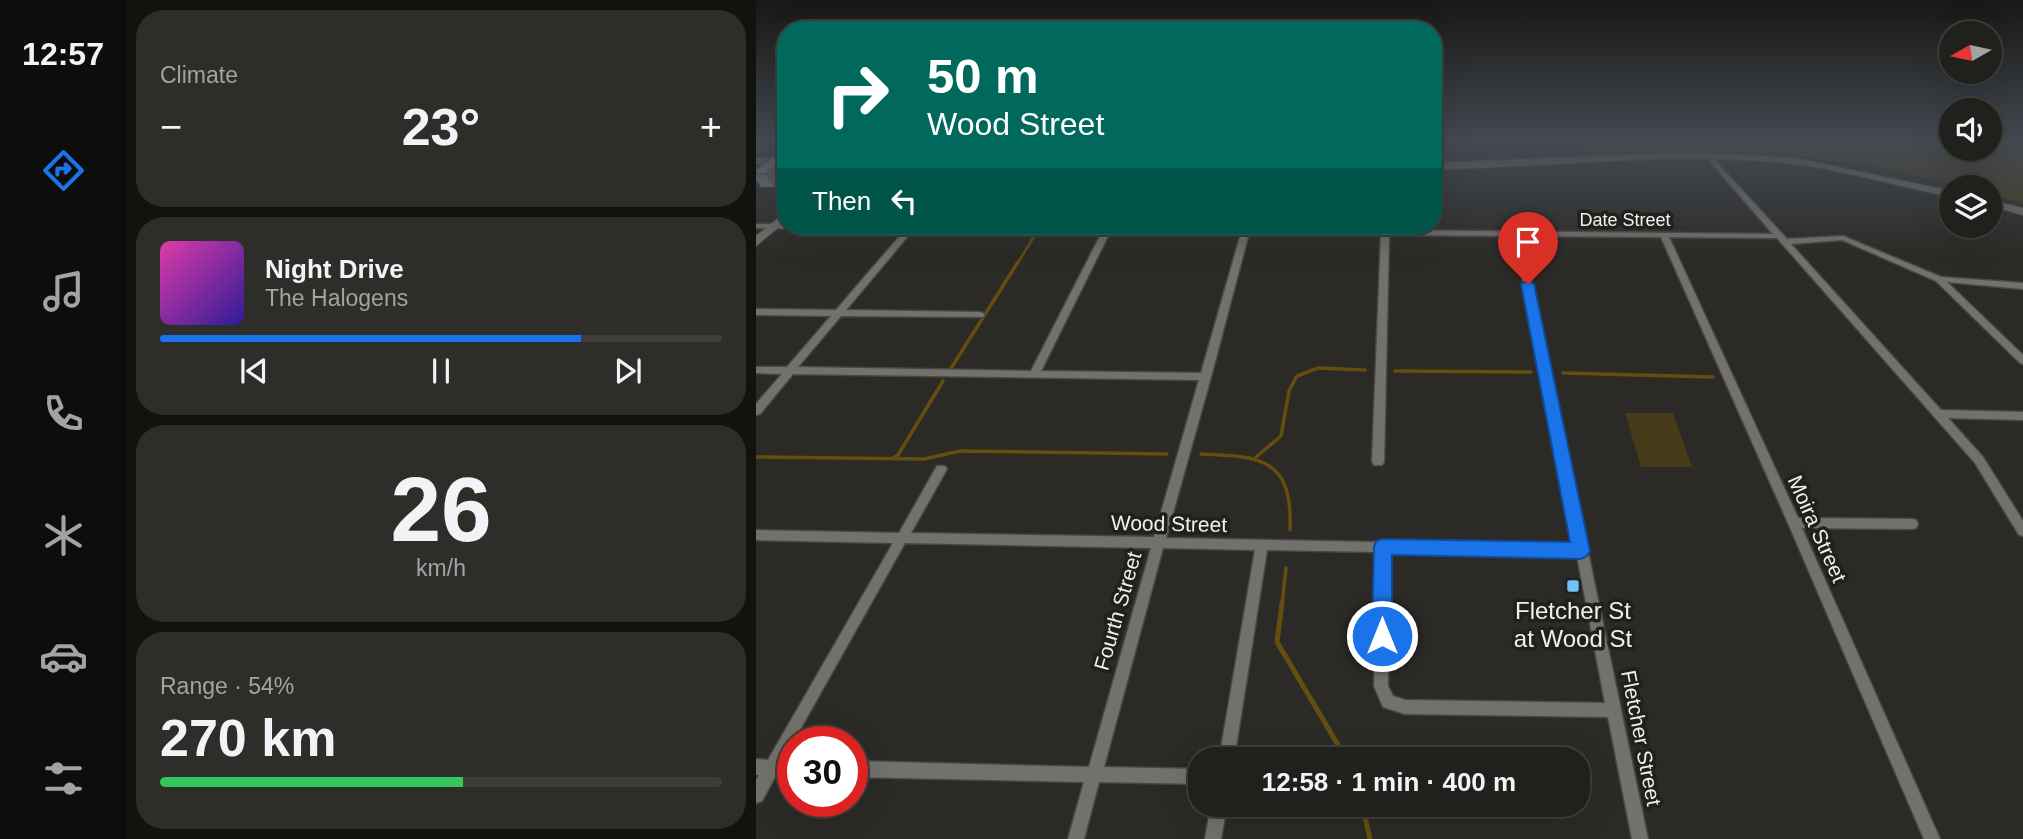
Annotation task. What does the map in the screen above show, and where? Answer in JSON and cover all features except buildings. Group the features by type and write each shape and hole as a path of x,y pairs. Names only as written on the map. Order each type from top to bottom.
{"main road":[{"path":"1887,180 1939,191"},
{"path":"2002,206 2023,212"},
{"path":"756,242 777,223"}],"street":[{"path":"1730,180 1979,460 2023,531"},
{"name":"Date Street","path":"756,226 777,226"},
{"name":"Date Street","path":"1442,231 1843,238 1939,279"},
{"name":"Fletcher Street","path":"1518,234 1640,839"},
{"path":"756,411 904,235"},
{"path":"1034,375 1104,235"},
{"name":"Fourth Street","path":"1076,839 1244,235"},
{"path":"1378,461 1385,235"},
{"name":"Moira Street","path":"1664,236 1794,523 1932,839"},
{"path":"1939,279 2023,286"},
{"path":"1939,279 2023,361"},
{"path":"756,312 980,315"},
{"path":"756,370 1206,377"},
{"path":"1938,414 2023,416"},
{"path":"756,795 764,768 941,469"},
{"path":"1794,523 1912,524"},
{"name":"Wood Street","path":"756,535 1581,551"},
{"path":"1228,747 1262,544"},
{"path":"1383,547 1381,686 1388,702 1405,707 1614,710"},
{"path":"868,769 1188,777"},
{"path":"1213,839 1217,817"}],"shaded area":[{"path":"2002,180 2023,180 2023,203 2002,198"},
{"path":"1625,413 1673,413 1692,467 1641,467"}],"waterway":[{"path":"1017,264 1035,235"},
{"path":"950,370 1018,262"},
{"path":"1256,457 1281,436 1289,391 1297,376 1318,368 1365,370"},
{"path":"1395,371 1531,372"},
{"path":"1563,373 1713,377"},
{"path":"893,458 898,455 943,381"},
{"path":"756,457 924,459 960,451 1167,454"},
{"path":"1201,454 1241,457 1270,466 1286,488 1290,506 1290,530"},
{"path":"1282,605 1286,568"},
{"path":"1282,603 1277,642 1339,747"},
{"path":"1365,817 1370,839"}],"place":[{"name":"Fletcher St at Wood St","path":"1573,586"}],"route":[{"path":"1382,636 1383,547 1581,551 1528,284"}]}
